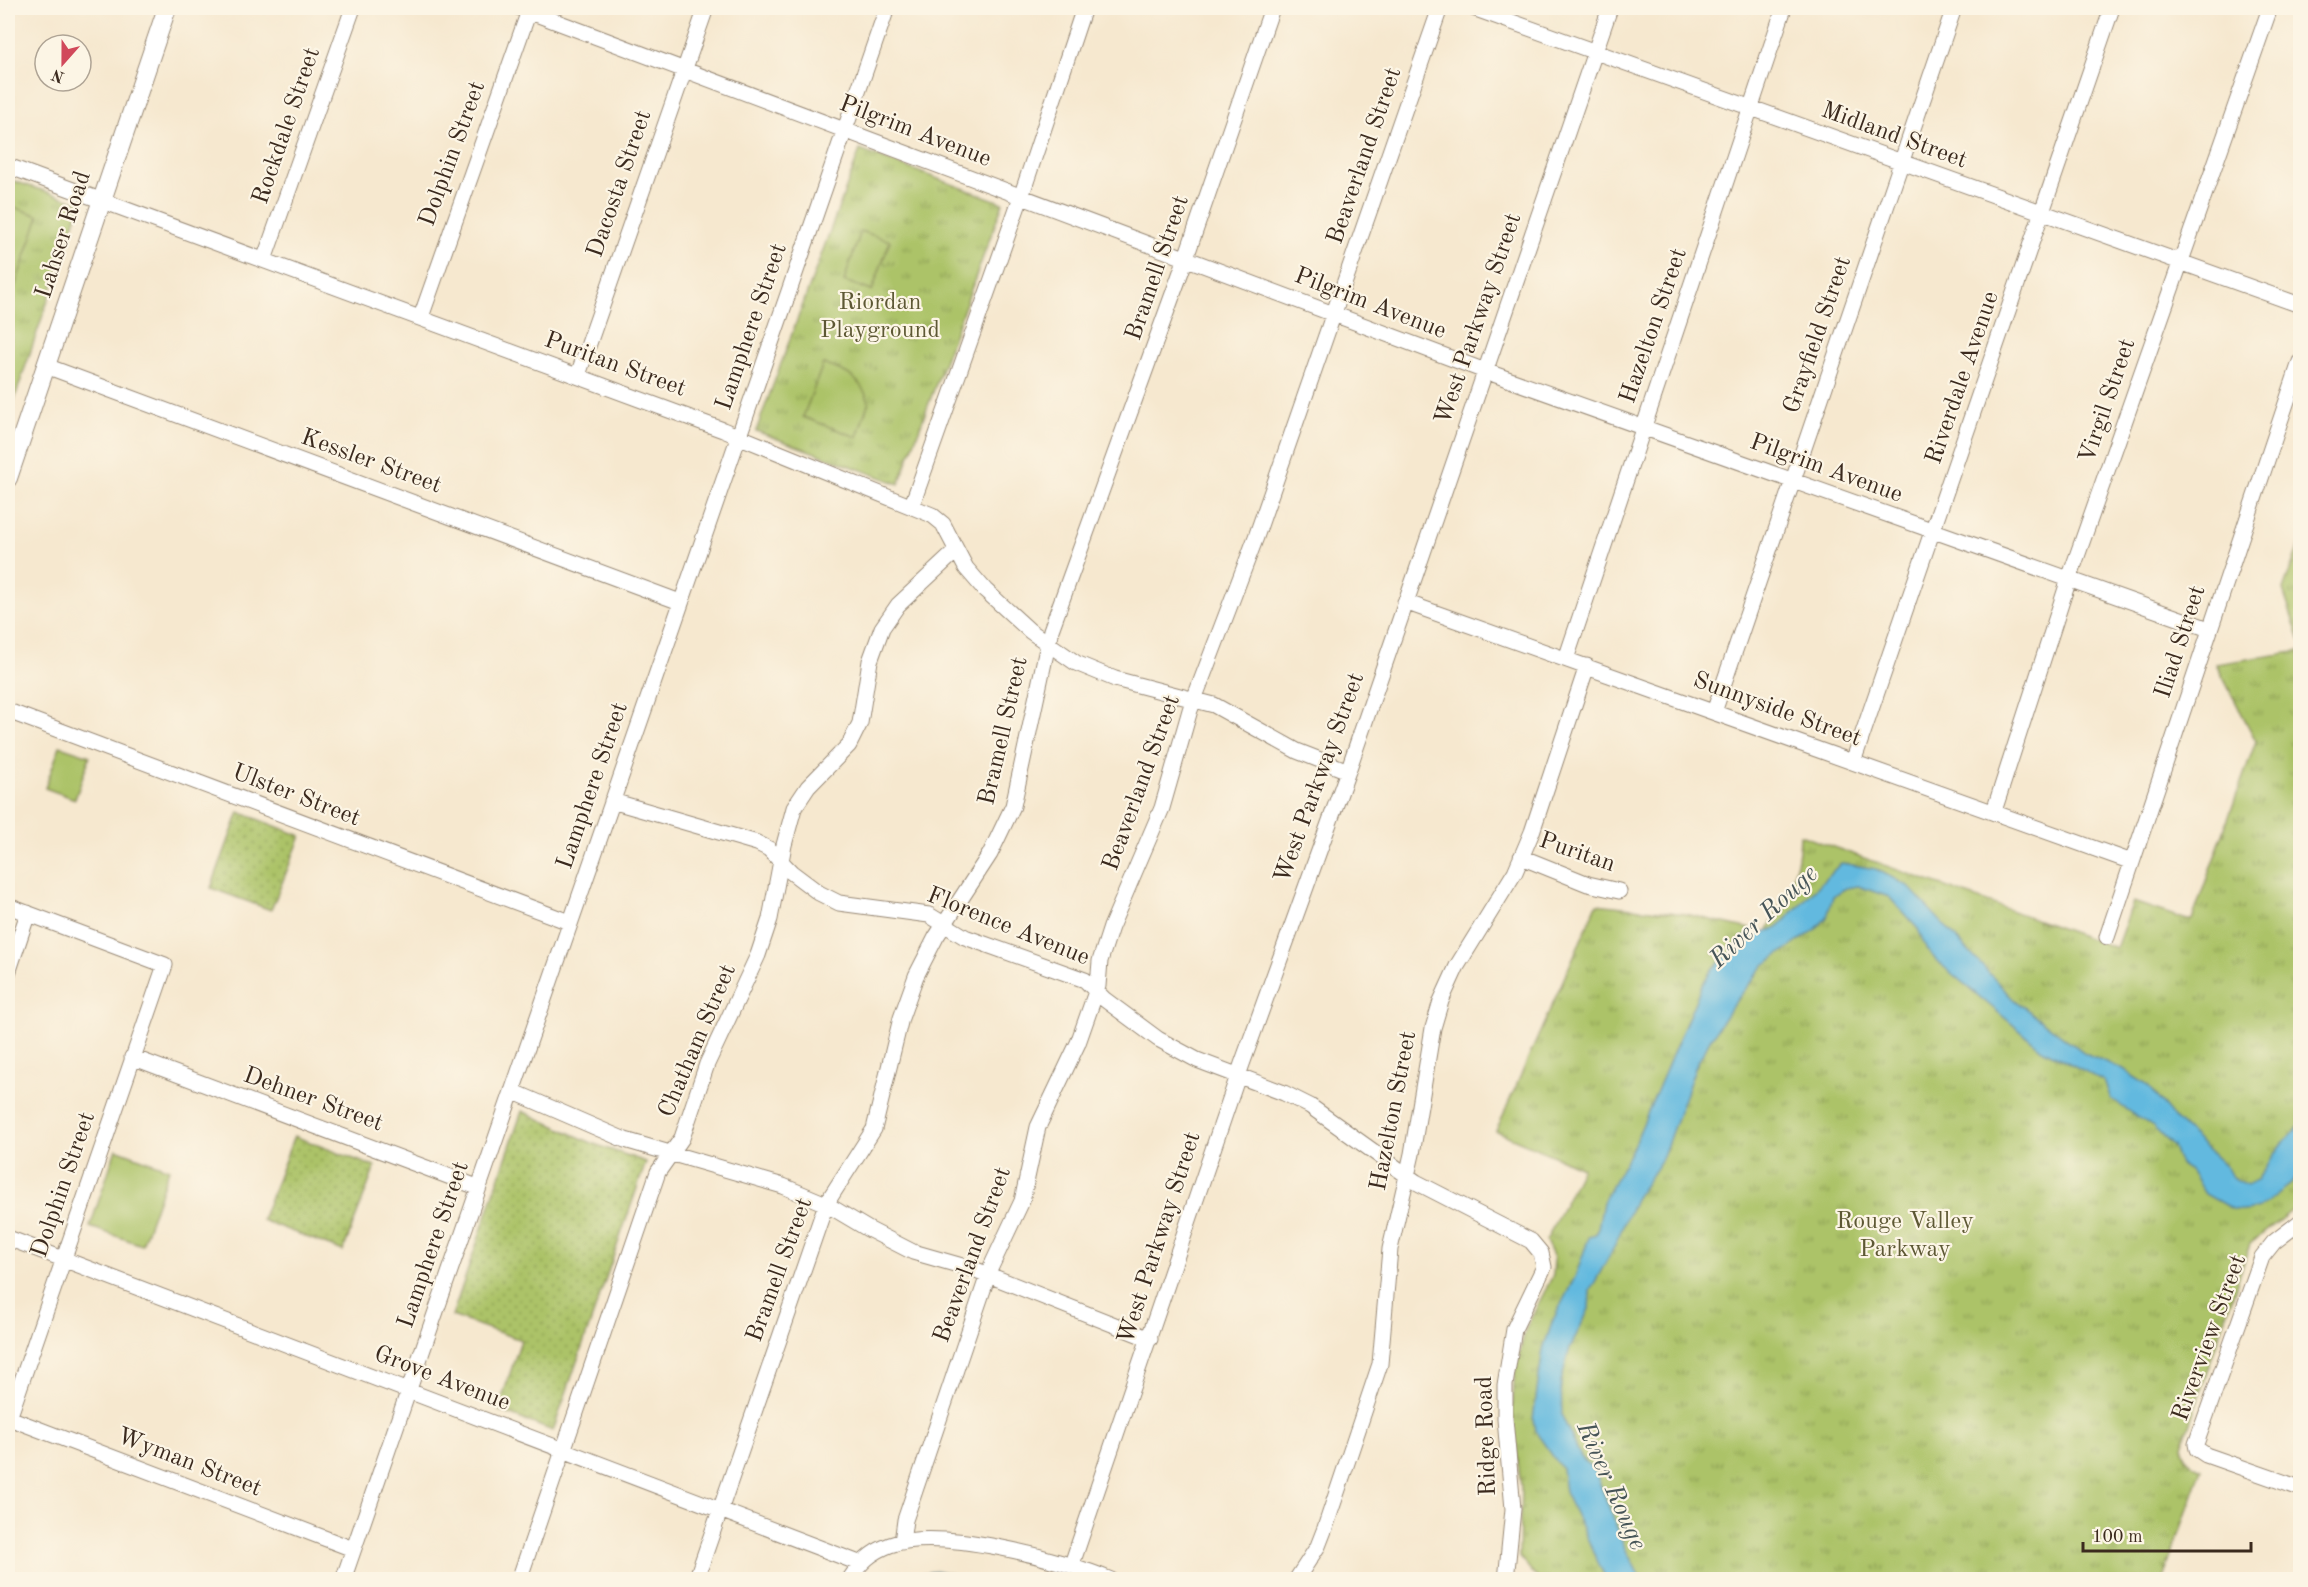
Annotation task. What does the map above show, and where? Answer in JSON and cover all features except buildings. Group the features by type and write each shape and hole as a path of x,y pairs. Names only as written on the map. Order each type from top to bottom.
{"main road":[{"name":"Lahser Road","path":"8,478 100,200 167,8"}],"street":[{"name":"Rockdale Street","path":"264,260 353,8"},
{"name":"Dacosta Street","path":"578,375 706,8"},
{"name":"Lamphere Street","path":"343,1580 477,1187 887,8"},
{"path":"912,505 1021,197 1084,8"},
{"name":"Bramell Street","path":"696,1580 826,1204 865,1148 874,1130 902,1018 916,976 944,924 990,854 1013,806 1023,772 1047,645 1272,8"},
{"name":"Beaverland Street","path":"902,1542 905,1520 988,1276 1017,1215 1038,1127 1078,1043 1096,990 1100,961 1111,927 1162,808 1195,699 1256,537 1440,8"},
{"name":"Midland Street","path":"1473,8 2301,305"},
{"name":"West Parkway Street","path":"1072,1564 1238,1076 1348,771 1610,8"},
{"name":"Hazelton Street","path":"1566,659 1784,8"},
{"name":"Grayfield Street","path":"1714,712 1954,8"},
{"name":"Riverdale Avenue","path":"1853,762 2044,214 2112,8"},
{"name":"Virgil Street","path":"1994,811 2069,579 2270,8"},
{"name":"Pilgrim Avenue","path":"526,9 1485,371 2209,629"},
{"name":"Dolphin Street","path":"421,317 526,9"},
{"name":"Puritan Street","path":"8,166 578,375 912,505 943,524 956,551 985,590 1047,645 1100,674 1195,699 1227,711 1297,751 1348,771"},
{"name":"Iliad Street","path":"2107,937 2209,629 2301,362"},
{"name":"Kessler Street","path":"46,366 680,602"},
{"name":"Chatham Street","path":"519,1580 658,1172 682,1138 707,1064 758,955 770,919 794,808 808,787 849,746 860,723 870,661 882,628 898,605 956,551"},
{"name":"Sunnyside Street","path":"1405,602 2132,862"},
{"name":"Hazelton Street","path":"1296,1580 1314,1553 1325,1528 1380,1364 1390,1249 1407,1177 1433,1028 1441,1001 1457,966 1496,906 1532,832 1587,666"},
{"name":"Ulster Street","path":"8,711 569,922"},
{"name":"Florence Avenue","path":"612,801 742,837 769,849 781,862 819,893 839,903 929,915 965,937 1085,980 1133,1022 1158,1039 1197,1060 1310,1106 1407,1177 1531,1241 1542,1253 1544,1263"},
{"name":"Puritan","path":"1521,857 1588,884 1619,891"},
{"path":"8,906 28,914 8,973"},
{"name":"Dolphin Street","path":"8,1420 165,965 28,914"},
{"name":"Dehner Street","path":"132,1057 477,1187"},
{"path":"512,1091 625,1140 783,1186 826,1204 913,1252 988,1276 1150,1339"},
{"name":"Riverview Street","path":"2301,1222 2274,1242 2262,1257 2198,1438 2197,1449 2206,1455 2301,1488"},
{"name":"Grove Avenue","path":"8,1238 859,1563"},
{"name":"Ridge Road","path":"1506,1580 1513,1509 1505,1419 1508,1358 1514,1329 1531,1291 1540,1279 1544,1263"},
{"name":"Wyman Street","path":"8,1420 353,1549"},
{"path":"849,1580 859,1563 874,1552 902,1542 938,1539 1050,1557 1111,1580"}],"green space":[{"name":"Riordan Playground","path":"860,150 1003,203 899,484 756,431"},
{"path":"8,179 81,203 8,418"},
{"path":"8,205 39,216 14,289 8,287"},
{"path":"861,231 890,241 872,291 844,281"},
{"path":"823,364 852,376 861,386 869,401 857,437 803,417"},
{"path":"2300,543 2300,641 2283,590"},
{"name":"Rouge Valley Parkway","path":"2300,651 2300,1204 2250,1244 2182,1446 2189,1461 2202,1469 2163,1579 1538,1579 1519,1556 1521,1487 1512,1412 1515,1370 1526,1328 1553,1275 1554,1258 1546,1241 1582,1168 1496,1131 1597,904 1686,914 1766,933 1785,898 1794,874 1800,835 2116,948 2133,902 2192,920 2256,741 2216,664"},
{"path":"60,746 90,756 75,799 45,788"},
{"path":"239,812 301,836 271,910 211,888"},
{"path":"522,1111 594,1144 646,1162 553,1431 498,1410 521,1340 452,1316"},
{"path":"294,1136 375,1167 343,1251 262,1220"},
{"path":"116,1149 169,1169 142,1245 90,1227"}],"water":[{"path":"1841,863 1876,869 1908,886 2013,999 2085,1053 2122,1069 2147,1085 2175,1119 2227,1168 2232,1177 2247,1185 2257,1180 2282,1144 2300,1125 2300,1172 2291,1184 2259,1208 2246,1211 2232,1209 2205,1194 2191,1172 2180,1165 2173,1147 2153,1127 2111,1099 2104,1081 2042,1049 1938,962 1927,950 1918,929 1889,897 1858,886 1846,888 1833,896 1827,917 1815,930 1764,965 1730,1009 1710,1040 1695,1068 1662,1159 1635,1199 1613,1249 1590,1291 1589,1309 1570,1348 1561,1381 1562,1416 1581,1457 1595,1471 1625,1548 1641,1579 1606,1579 1565,1492 1562,1469 1535,1431 1533,1419 1543,1349 1553,1320 1575,1277 1589,1237 1597,1233 1603,1202 1634,1145 1702,985 1712,969 1733,951 1743,937 1776,929"},
{"path":"938,1571 966,1578 1002,1579 908,1579 912,1575"}],"water label":[{"name":"River Rouge","path":"1764,917"},
{"name":"River Rouge","path":"1611,1486"}]}
